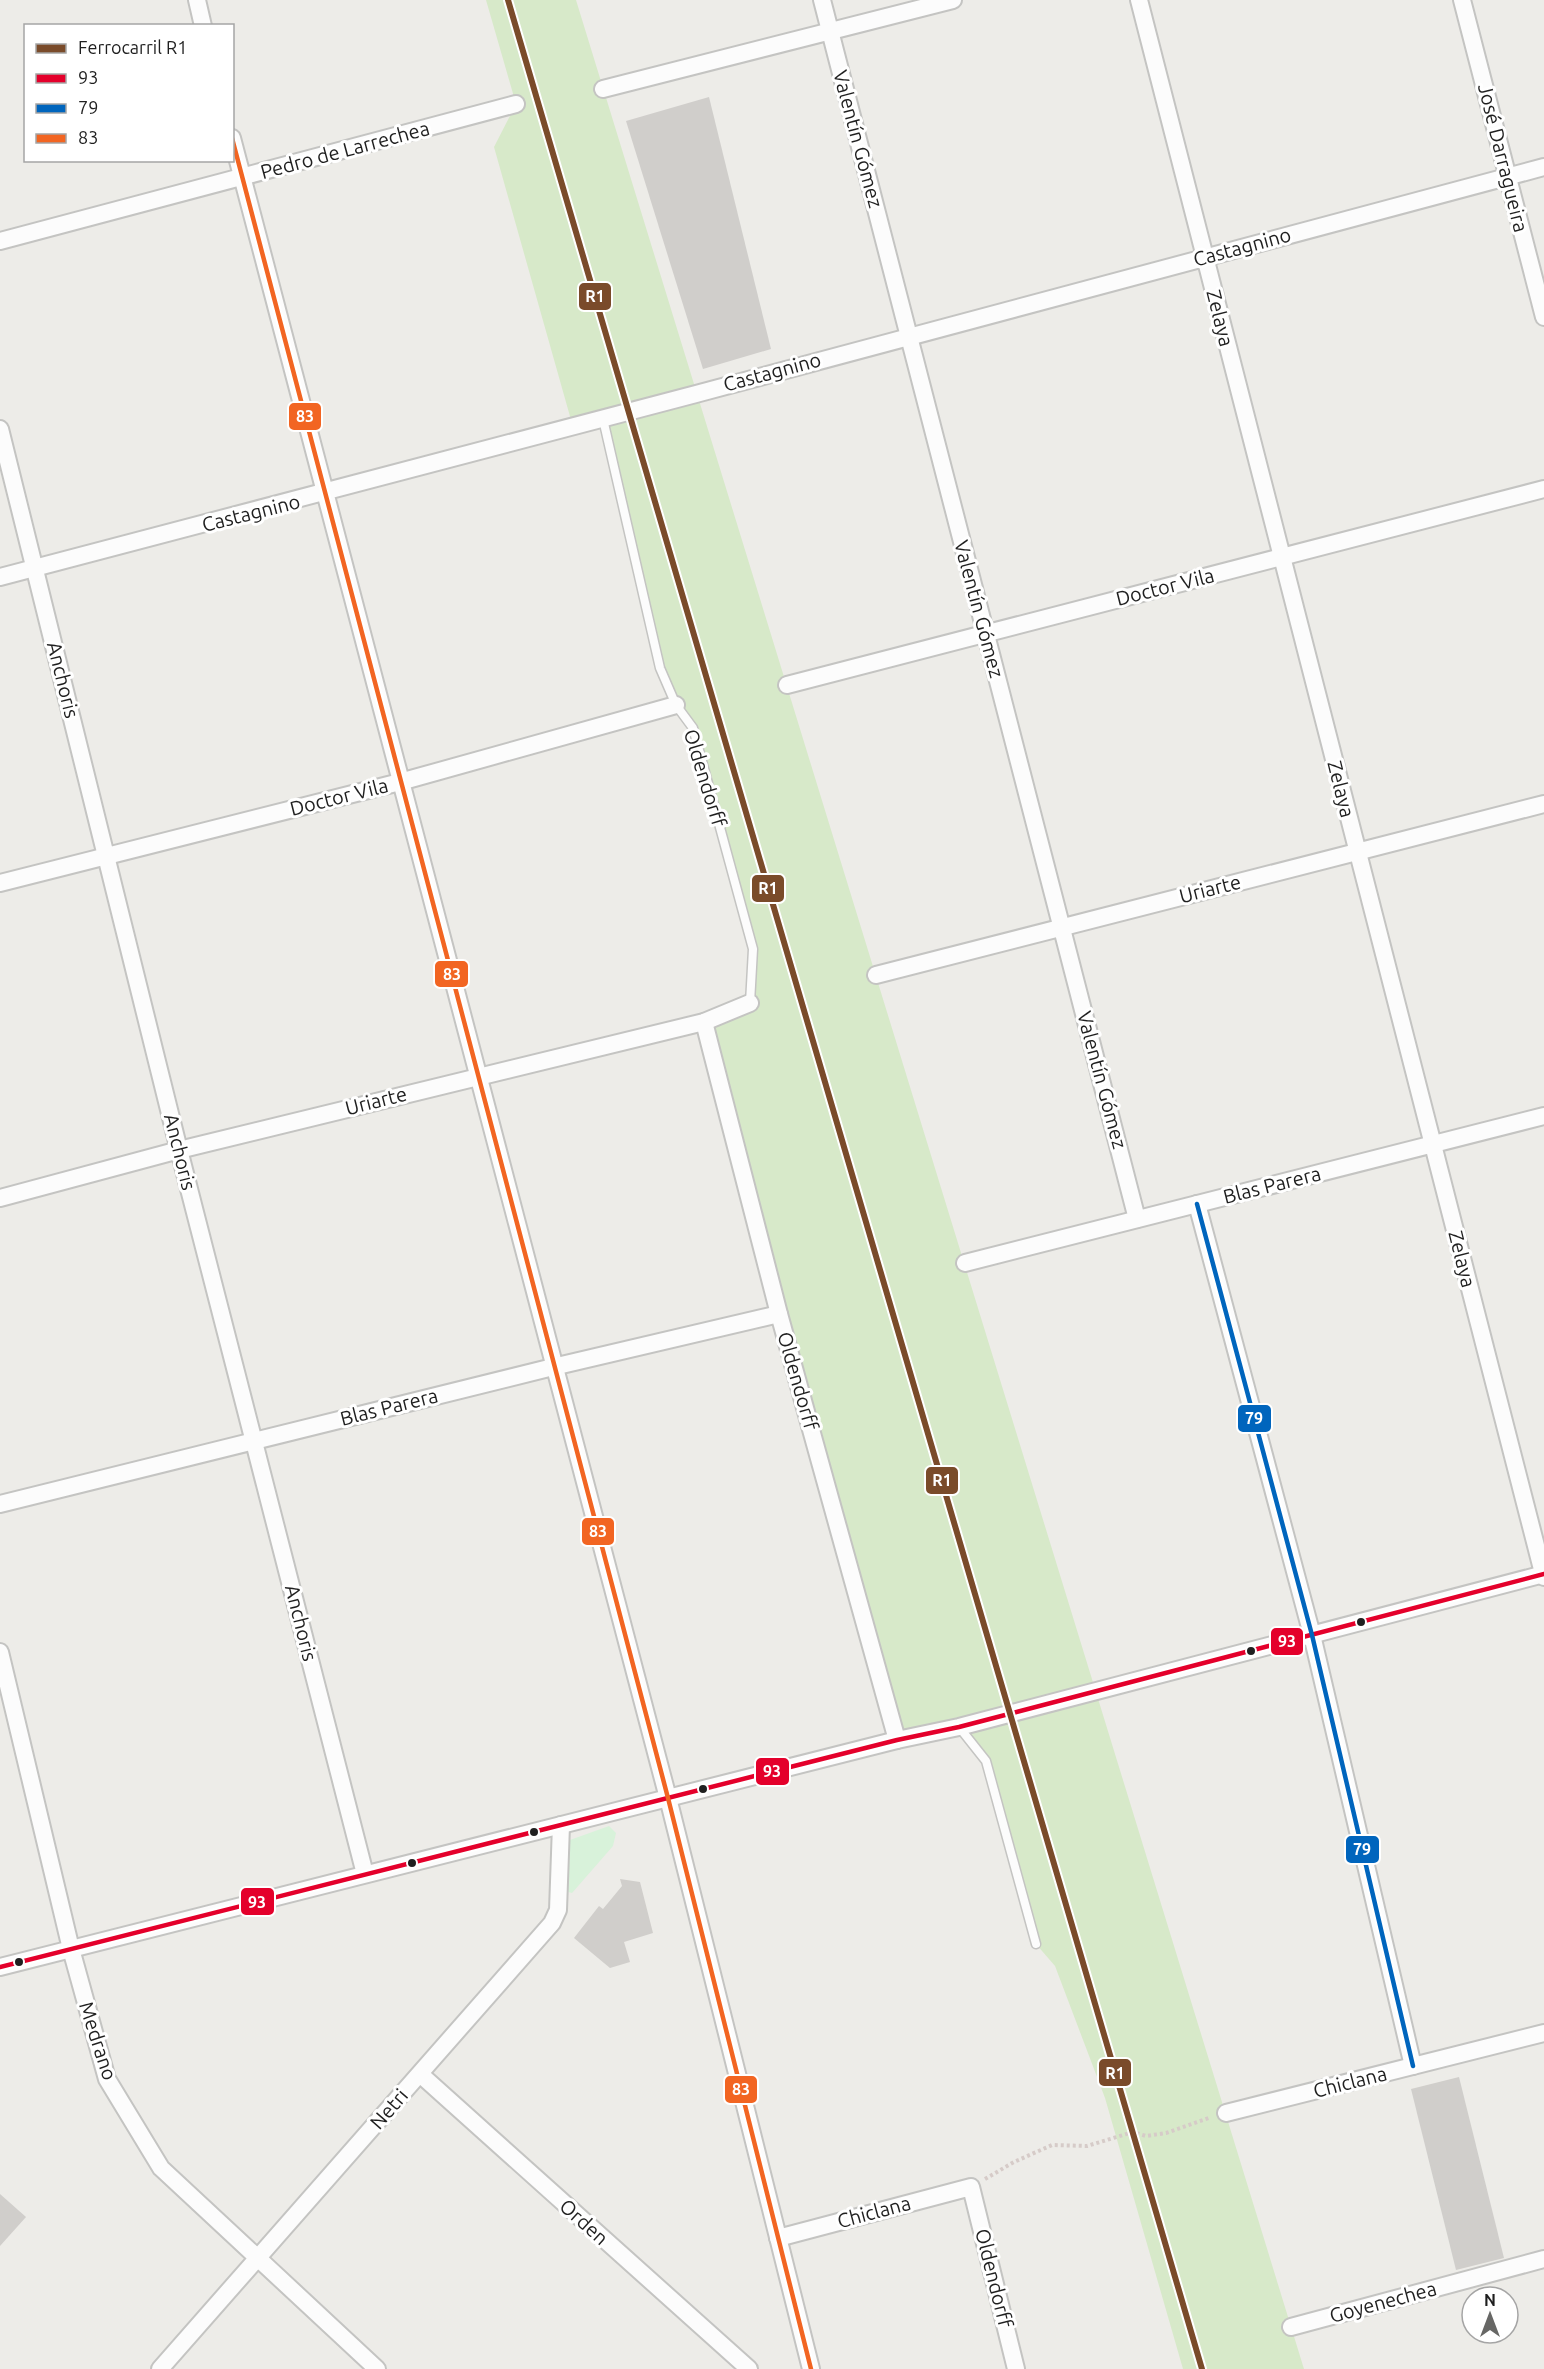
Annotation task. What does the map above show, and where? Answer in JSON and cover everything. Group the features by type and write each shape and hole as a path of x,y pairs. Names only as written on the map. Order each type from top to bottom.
{"street":[{"path":"196,0 202,24"},
{"name":"Valentín Gómez","path":"822,0 1137,1219"},
{"path":"603,89 953,0"},
{"name":"Zelaya","path":"1138,0 1544,1575"},
{"name":"José Darragueira","path":"1462,0 1544,317"},
{"name":"Pedro de Larrechea","path":"0,241 516,104"},
{"path":"234,145 668,1798 811,2369"},
{"name":"Castagnino","path":"0,577 326,494 909,335 1544,167"},
{"name":"Anchoris","path":"0,429 179,1150 365,1874"},
{"name":"Doctor Vila","path":"787,685 1544,489"},
{"name":"Doctor Vila","path":"0,883 400,782 676,705"},
{"name":"Uriarte","path":"876,975 1544,804"},
{"name":"Uriarte","path":"0,1198 179,1150 704,1022 750,1003"},
{"name":"Oldendorff","path":"704,1022 779,1314 897,1740"},
{"name":"Blas Parera","path":"965,1263 1544,1116"},
{"path":"1197,1204 1312,1635 1413,2066"},
{"name":"Blas Parera","path":"0,1504 553,1367 779,1314"},
{"path":"0,1967 897,1740 959,1727 1544,1575"},
{"name":"Medrano","path":"0,1652 70,1949 107,2079 161,2168 377,2369"},
{"name":"Netri","path":"160,2369 552,1923 558,1910 561,1825"},
{"name":"Chiclana","path":"1226,2113 1544,2033"},
{"name":"Orden","path":"420,2074 749,2369"},
{"name":"Oldendorff","path":"971,2187 1016,2369"},
{"name":"Chiclana","path":"777,2238 971,2187"},
{"name":"Goyenechea","path":"1291,2327 1544,2259"}],"lane":[{"name":"Oldendorff","path":"603,419 660,668 676,705 693,728 753,949 750,1003"},
{"path":"959,1727 987,1761 1036,1944"}],"path":[{"path":"971,2187 1014,2162 1052,2145 1087,2146 1133,2132 1146,2136 1166,2133 1226,2113"}],"green space":[{"path":"486,0 576,0 1304,2369 1183,2369 1105,2098 1055,1966 1036,1944 986,1761 959,1727 897,1740 704,1022 750,1003 753,949 693,728 660,668 603,419 573,427 494,147 516,104"},
{"path":"609,1826 616,1833 613,1846 572,1893 568,1892 570,1840"}],"building":[{"path":"709,97 771,349 703,369 626,121"},
{"path":"620,1879 640,1882 653,1933 624,1942 630,1962 610,1968 574,1938 599,1906 603,1909 622,1886"},
{"path":"1459,2077 1504,2258 1456,2270 1411,2089"},
{"path":"0,2194 26,2217 0,2246"}],"rail line":[{"name":"R1","path":"508,0 1202,2369"}],"transit line":[{"name":"83","path":"234,146 668,1798 811,2369"},
{"name":"79","path":"1197,1204 1312,1635 1413,2066"},
{"name":"93","path":"0,1967 897,1740 959,1727 1544,1574"}]}
